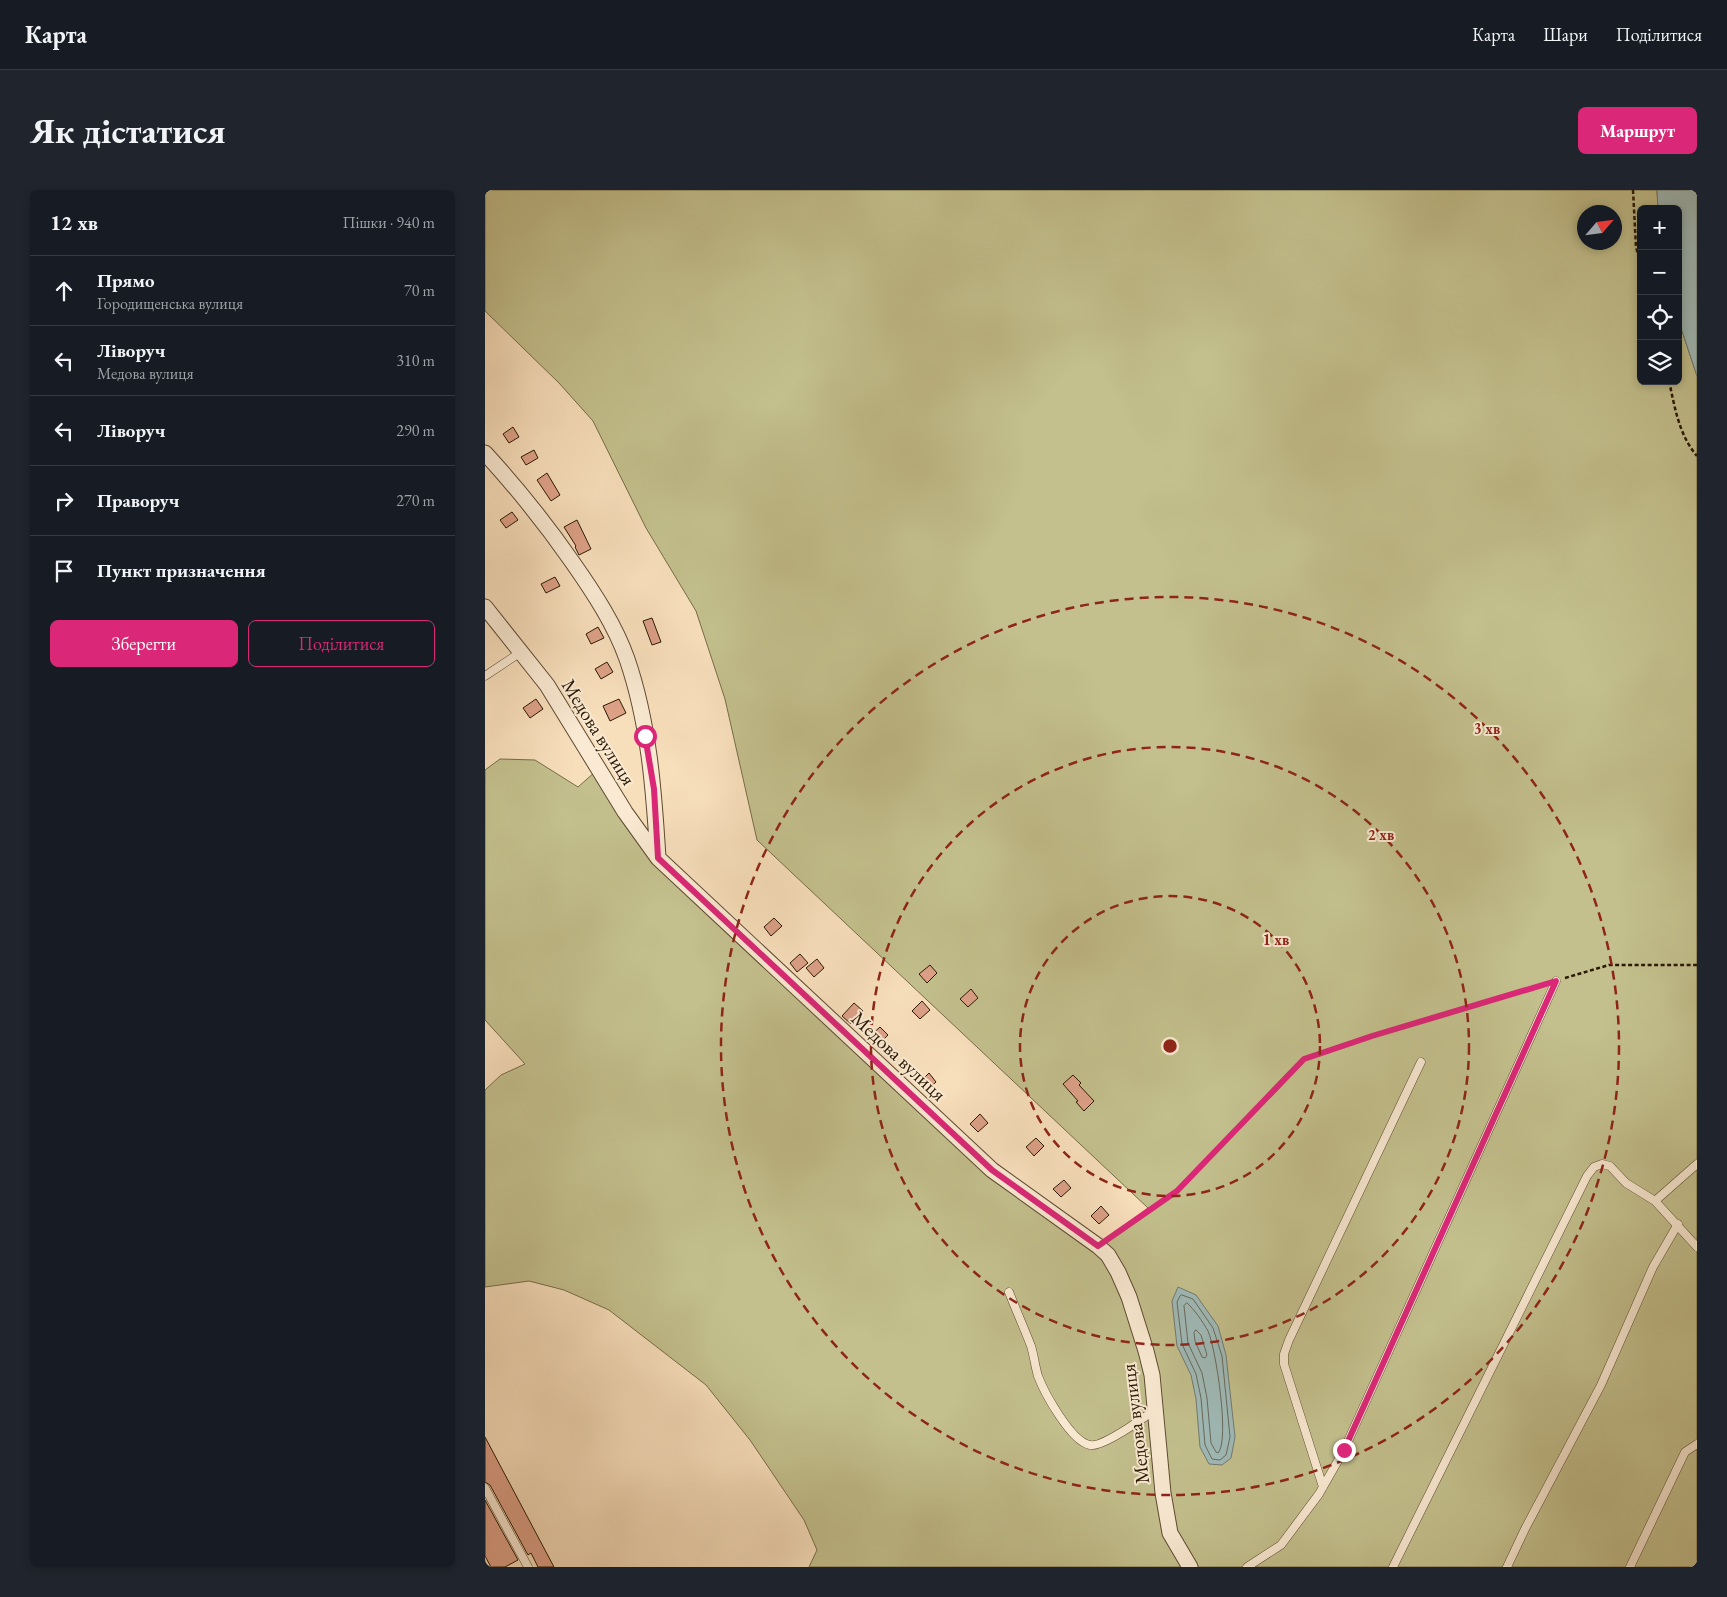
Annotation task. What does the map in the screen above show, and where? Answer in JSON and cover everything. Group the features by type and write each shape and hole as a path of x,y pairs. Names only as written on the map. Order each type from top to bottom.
{"street":[{"path":"485,453 519,490 591,588 610,622 626,658 639,698 654,789 658,858"},
{"name":"Медова вулиця","path":"485,607 547,685 625,812 658,858 992,1170 1108,1255 1129,1297 1153,1375 1163,1493 1170,1533 1190,1567"}],"lane":[{"path":"485,676 521,652"},
{"path":"1247,1567 1281,1545 1323,1487 1344,1450 1556,981"},
{"path":"1323,1487 1284,1364 1284,1354 1421,1062"},
{"path":"1393,1567 1587,1176 1595,1167 1602,1164 1610,1166 1626,1183 1655,1201 1697,1247"},
{"path":"1655,1201 1697,1164"},
{"path":"1507,1567 1601,1385 1653,1267 1678,1224"},
{"path":"1009,1292 1031,1347 1037,1373 1045,1392 1052,1406 1073,1434 1086,1444 1091,1446 1097,1445 1133,1426 1156,1408"},
{"path":"1630,1567 1685,1452 1697,1444"},
{"path":"485,1488 528,1567"}],"path":[{"path":"1633,190 1637,251"},
{"path":"1670,385 1679,425 1688,445 1697,456"},
{"path":"1098,1246 1177,1191 1304,1059 1372,1036 1609,965 1697,965"}],"shaded area":[{"path":"485,190 1657,190 1658,205 1637,205 1637,385 1682,385 1682,331 1697,376 1697,1567 809,1567 817,1550 804,1520 750,1440 706,1385 609,1310 564,1290 529,1281 485,1287 485,1090 501,1075 525,1064 485,1020 485,770 500,759 535,760 578,787 595,772 622,815 990,1177 1094,1249 1148,1208 757,840 725,699 696,611 646,528 593,421 559,383 485,311"}],"water":[{"path":"1657,190 1697,190 1697,376 1682,331 1682,205 1658,205"},
{"path":"1178,1287 1196,1295 1218,1326 1226,1355 1235,1437 1231,1458 1222,1465 1209,1464 1200,1447 1196,1399 1191,1375 1177,1346 1172,1301"}],"building":[{"path":"513,427 519,437 509,443 503,434"},
{"path":"534,450 538,458 526,465 521,457"},
{"path":"547,473 560,495 551,501 537,480"},
{"path":"512,512 518,520 506,528 500,520"},
{"path":"577,520 591,549 579,555 576,546 564,527"},
{"path":"555,577 560,586 546,593 541,584"},
{"path":"652,618 661,642 652,645 643,621"},
{"path":"598,627 604,638 591,644 586,634"},
{"path":"607,662 613,672 601,679 595,669"},
{"path":"536,699 543,709 530,718 523,708"},
{"path":"619,699 626,713 610,721 603,706"},
{"path":"774,918 782,926 771,936 764,927"},
{"path":"800,954 808,963 797,972 790,963"},
{"path":"817,959 824,968 814,977 806,968"},
{"path":"930,965 937,973 927,983 919,974"},
{"path":"971,989 978,998 968,1007 960,999"},
{"path":"922,1001 930,1010 920,1019 912,1011"},
{"path":"854,1003 863,1011 851,1024 842,1016"},
{"path":"880,1027 888,1035 878,1045 870,1036"},
{"path":"929,1073 936,1082 926,1091 919,1083"},
{"path":"1073,1075 1081,1083 1079,1085 1094,1101 1084,1111 1063,1084"},
{"path":"980,1114 988,1123 978,1132 970,1124"},
{"path":"1036,1138 1044,1146 1034,1156 1026,1147"},
{"path":"1064,1180 1071,1188 1061,1197 1053,1189"},
{"path":"1101,1206 1109,1215 1099,1224 1091,1216"},
{"path":"485,1437 554,1567 538,1567 531,1553 528,1555 490,1485 485,1482"},
{"path":"485,1500 518,1560 505,1567 491,1567 485,1556"}],"route":[{"path":"645,736 654,789 658,858 992,1170 1098,1246 1177,1191 1304,1059 1372,1036 1556,981 1344,1450"}]}
